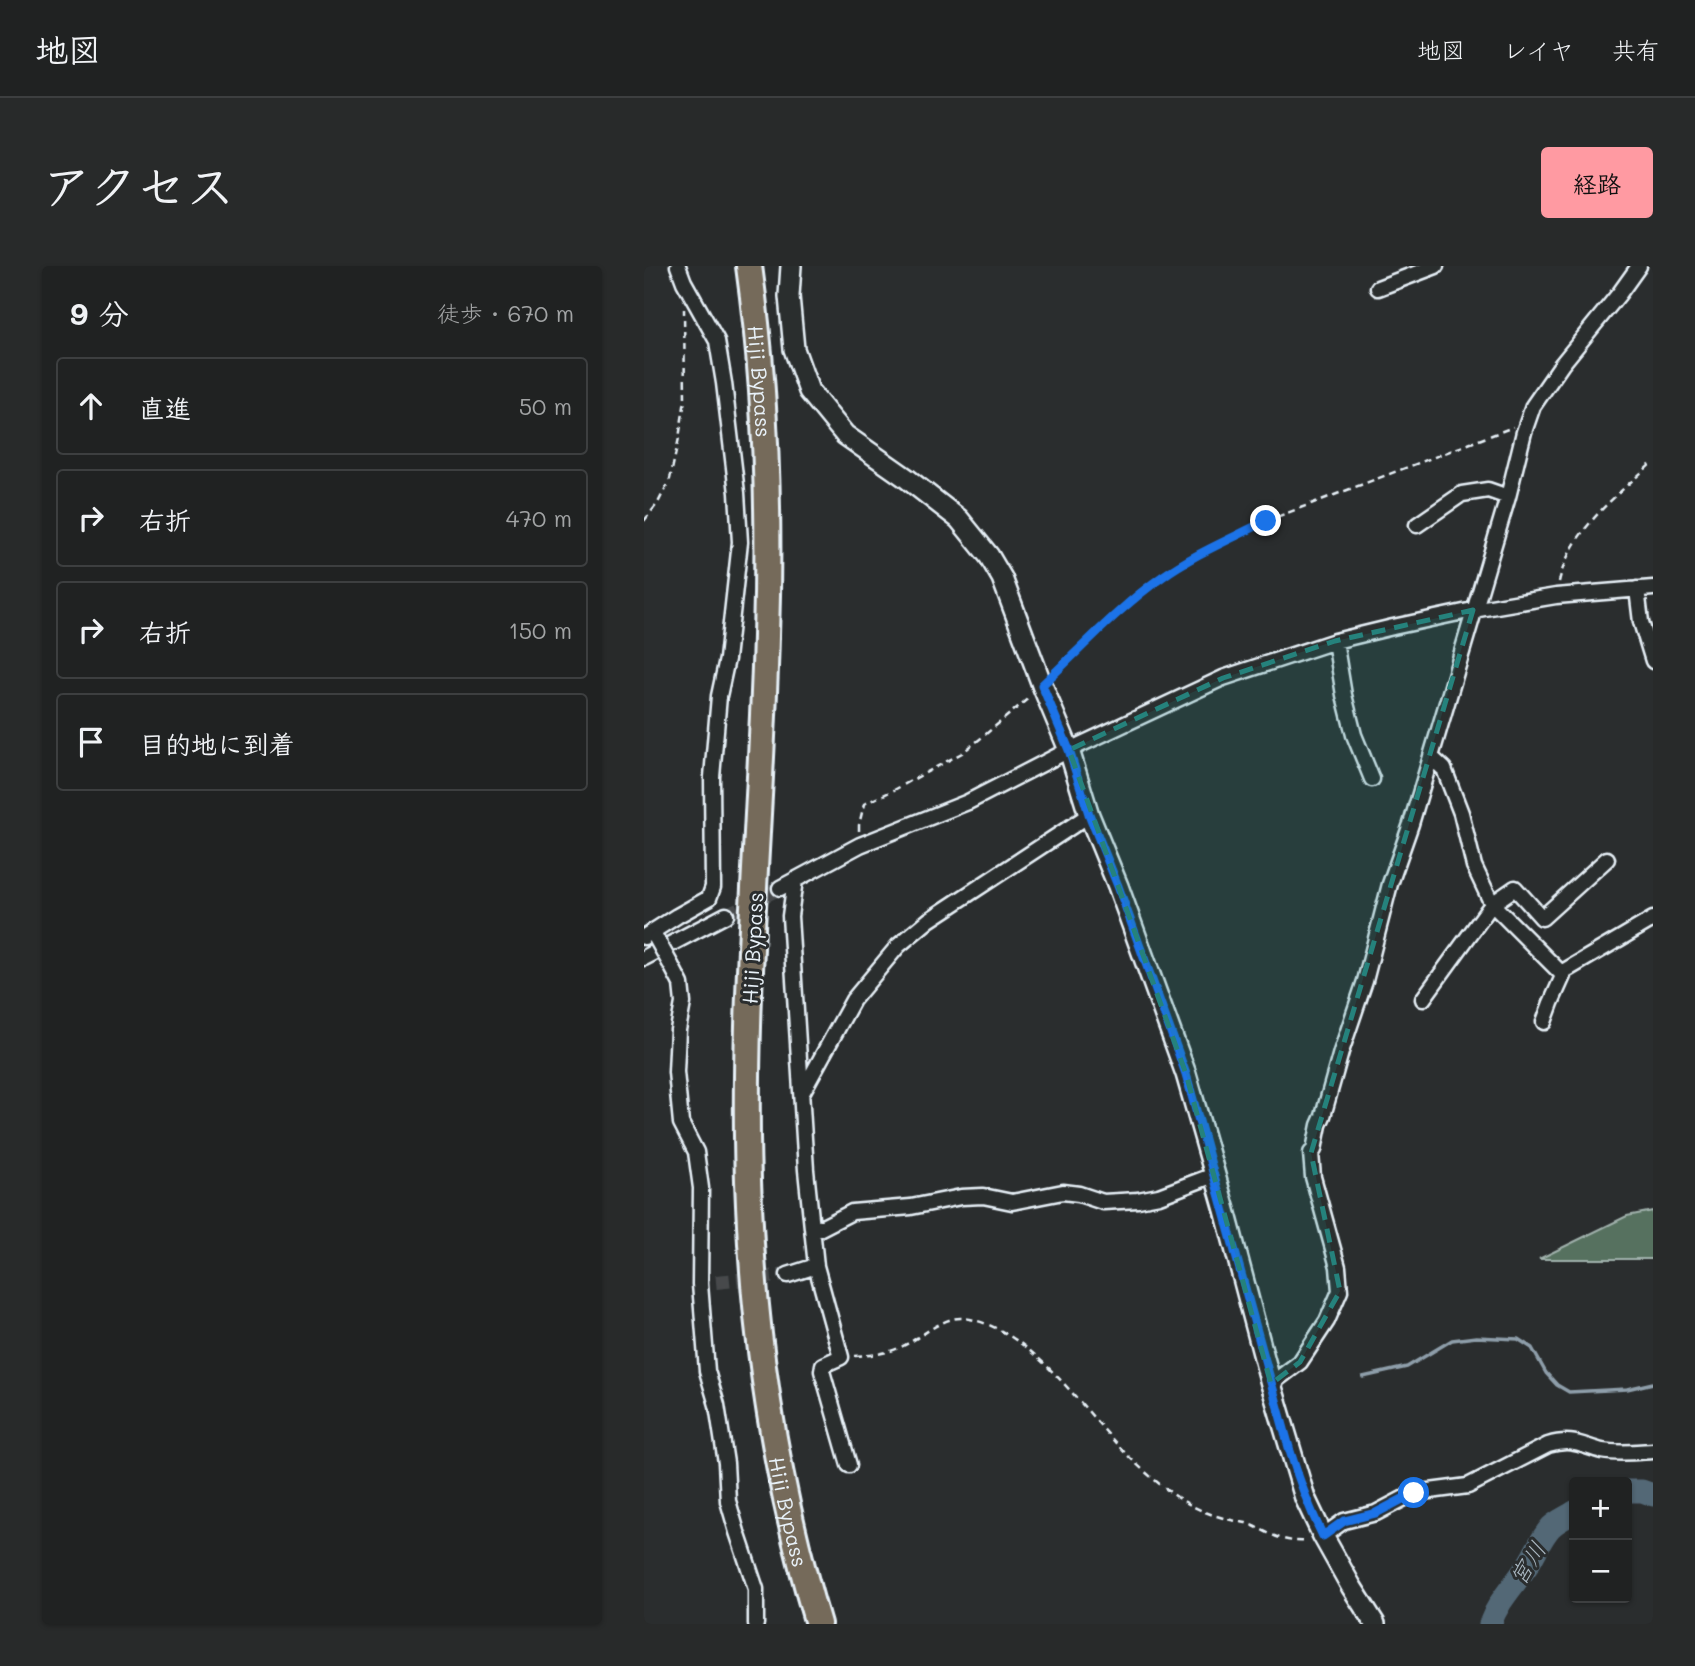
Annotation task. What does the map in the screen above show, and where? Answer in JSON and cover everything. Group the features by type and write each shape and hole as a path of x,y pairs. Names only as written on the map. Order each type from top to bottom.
{"highway":[{"name":"Hiji Bypass","path":"749,266 761,377 767,549 765,663 749,1007 749,1204 756,1321 772,1434 802,1571 818,1624"}],"street":[{"path":"651,935 709,898 713,887 714,750 719,696 734,607 740,542 737,493 717,341 678,266"},
{"path":"791,266 789,296 794,349 808,391 845,435 959,519 989,556 1002,578 1069,750 1089,814 1186,1074 1305,1498 1323,1536 1375,1624"},
{"path":"1378,288 1436,266"},
{"path":"1271,1384 1300,1362 1327,1321 1340,1290 1338,1267 1313,1177 1311,1153 1365,981 1390,884 1411,824 1508,497 1524,432 1533,406 1562,364 1639,266"},
{"path":"1417,525 1462,494 1488,490 1508,497"},
{"path":"780,888 860,845 968,802 1069,750 1223,678 1335,641 1473,610 1556,596 1653,588"},
{"path":"1637,589 1641,622 1653,661"},
{"path":"1335,641 1354,735 1372,779"},
{"path":"1431,757 1444,769 1461,813 1474,866 1492,904 1563,976 1544,1022"},
{"path":"801,1096 853,1000 898,946 929,920 1089,814"},
{"path":"1423,999 1492,904 1515,888 1542,918 1607,859"},
{"path":"794,880 790,916 801,1096 816,1266 841,1357 823,1365 822,1371 849,1465"},
{"path":"644,958 726,915"},
{"path":"644,918 651,935 681,984 683,1003 678,1030 676,1072 681,1123 696,1152 701,1188 700,1284 707,1371 718,1405 728,1501 756,1589 756,1624"},
{"path":"1561,972 1653,919"},
{"path":"813,1232 852,1212 911,1207 961,1197 983,1196 1012,1202 1063,1192 1103,1202 1138,1199 1159,1196 1214,1175"},
{"path":"788,1275 816,1266"},
{"path":"700,1284 716,1282"},
{"path":"1323,1536 1344,1521 1376,1513 1414,1493 1468,1486 1559,1442 1576,1442 1604,1451 1653,1451"}],"path":[{"path":"644,521 658,503 670,479 681,425 685,400 684,282"},
{"path":"860,845 859,825 864,804 962,752 1019,707 1114,616 1183,563 1266,521 1529,420"},
{"path":"1556,596 1559,578 1590,521 1653,463"},
{"path":"841,1357 884,1354 902,1347 947,1321 959,1318 975,1320 1005,1333 1030,1350 1113,1440 1177,1496 1198,1509 1246,1523 1292,1542 1309,1541 1323,1536"}],"highlighted area":[{"path":"1473,610 1311,1153 1340,1291 1300,1362 1271,1384 1186,1074 1069,750 1223,678 1335,641"}],"green space":[{"path":"1653,1211 1653,1259 1539,1259 1627,1216"}],"waterway":[{"path":"1363,1377 1407,1367 1452,1340 1476,1337 1518,1339 1532,1348 1546,1373 1557,1385 1569,1392 1627,1389 1653,1383"},
{"name":"宮川","path":"1632,1491 1653,1495"},
{"name":"宮川","path":"1490,1624 1501,1601 1547,1532 1569,1515"}],"tunnel":[{"path":"726,915 780,888"},
{"path":"716,1282 788,1275"}],"route":[{"path":"1266,521 1183,563 1159,579 1114,616 1042,685 1069,750 1089,814 1186,1074 1290,1451 1316,1522 1323,1536 1344,1521 1376,1513 1414,1493"}]}
